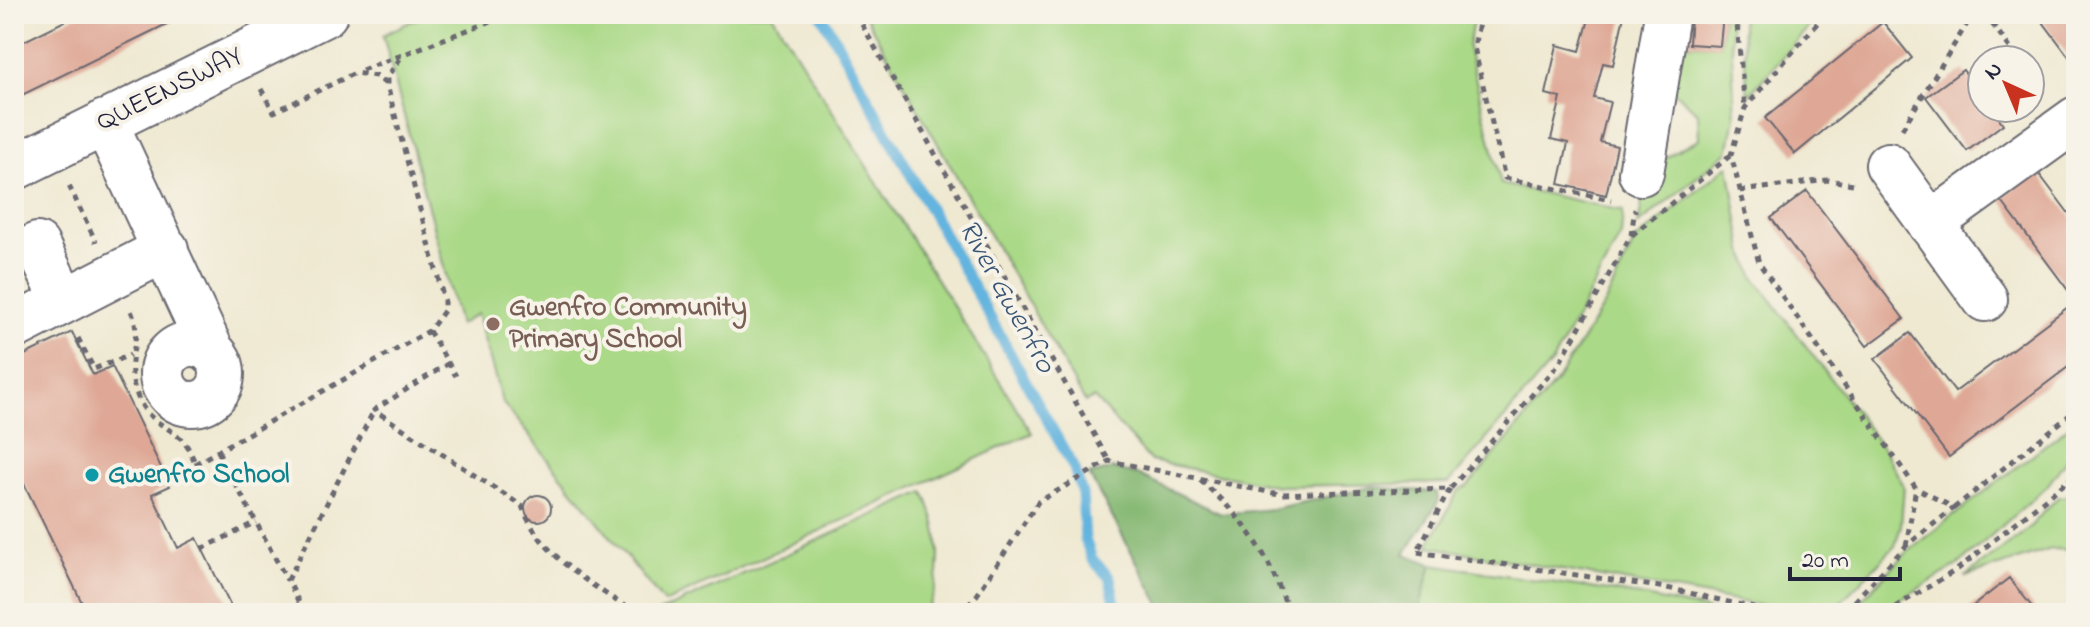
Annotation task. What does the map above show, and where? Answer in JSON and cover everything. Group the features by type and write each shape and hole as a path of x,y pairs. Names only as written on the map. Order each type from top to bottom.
{"street":[{"name":"QUEENSWAY","path":"14,168 325,14"},
{"path":"1641,173 1667,14"},
{"path":"1930,224 2076,119"},
{"path":"105,122 192,307 194,350"},
{"path":"1888,165 1985,299"},
{"path":"37,245 69,314"},
{"path":"14,327 69,314 166,249"}],"path":[{"path":"242,54 274,112 355,73 510,14"},
{"path":"856,14 1109,461"},
{"path":"1481,14 1474,47 1505,178 1635,205 1631,235 1559,364 1450,489 1417,552 1667,588 1777,613"},
{"path":"1736,14 1745,108 1731,155 1759,263 1916,488 1954,508"},
{"path":"1745,108 1825,14"},
{"path":"1740,191 1828,180 1860,185 1913,149 1901,131 1973,14"},
{"path":"1985,14 2007,44"},
{"path":"195,464 429,331 444,311 444,300 387,85 387,77 402,56"},
{"path":"355,73 376,76 387,85"},
{"path":"1631,235 1731,155"},
{"path":"69,314 94,369 131,355"},
{"path":"429,331 456,376"},
{"path":"288,580 374,410 449,363"},
{"path":"374,410 522,506 528,520 557,560 635,613"},
{"path":"1843,613 1906,546 2076,410"},
{"path":"218,451 304,613"},
{"path":"959,613 977,595 1038,502 1109,461 1279,494 1450,489"},
{"path":"1885,613 1958,569 2073,481 2076,468"},
{"path":"1199,478 1231,508 1259,542 1289,613"},
{"path":"1906,546 1916,488"},
{"path":"202,549 256,522"}],"green space":[{"path":"426,14 772,14 1032,433 664,603 502,402 477,314 459,325 383,35"},
{"path":"864,14 1474,14 1468,48 1501,184 1623,211 1621,235 1553,361 1449,483 1279,486 1151,461 1094,398 1085,402"},
{"path":"1723,14 1730,14 1735,117 1728,152 1638,225 1644,193 1653,171 1670,155 1699,139 1698,113 1670,88 1673,55 1689,44 1720,45"},
{"path":"1741,14 1820,14 1748,96"},
{"path":"1729,165 1743,250 1755,278 1884,450 1904,486 1901,525 1895,546 1830,613 1803,613 1428,546 1459,490 1468,486 1556,382 1605,303 1635,241"},
{"path":"2076,421 2076,446 2047,486 1958,565 1883,610 1849,613 1909,550"},
{"path":"1113,469 1141,476 1221,514 1272,509 1372,487 1437,492 1438,502 1405,554 1432,564 1418,613 1158,613 1160,604 1089,475"},
{"path":"924,492 935,522 939,552 936,583 926,613 657,613"},
{"path":"2058,497 2076,498 2076,550 2051,549 1965,577 2027,530"},
{"path":"1432,564 1635,595 1721,613 1418,613"}],"building":[{"path":"79,14 181,17 14,99 14,46"},
{"path":"1572,14 1624,16 1613,65 1603,63 1594,98 1610,102 1600,142 1617,146 1606,195 1559,184 1568,143 1551,139 1561,98 1546,94 1557,45 1580,51 1589,19"},
{"path":"1691,14 1723,14 1720,46 1689,44"},
{"path":"2037,14 2076,14 2076,66"},
{"path":"1883,22 1912,58 1795,154 1765,118"},
{"path":"1963,70 1966,74 1966,124 2003,124 1967,151 1926,97"},
{"path":"2037,171 2076,223 2076,301 2000,199"},
{"path":"1807,191 1904,319 1867,346 1771,218"},
{"path":"2076,301 2076,361 1949,457 1875,359 1910,333 1955,392"},
{"name":"Gwenfro School","path":"72,332 93,375 112,366 170,486 152,494 178,548 197,538 234,613 87,613 14,463 14,443 21,439 14,424 14,412 17,410 14,403 14,360"},
{"path":"538,495 547,499 551,508 547,517 538,521 529,517 525,508 529,499"},
{"path":"2009,578 2037,613 1964,613"}],"waterway":[{"name":"River Gwenfro","path":"821,14 1074,468 1082,494 1085,539 1092,559 1110,578 1117,613"}],"place":[{"name":"Gwenfro Community Primary School","path":"493,324"},
{"name":"Gwenfro School","path":"92,475"}]}
